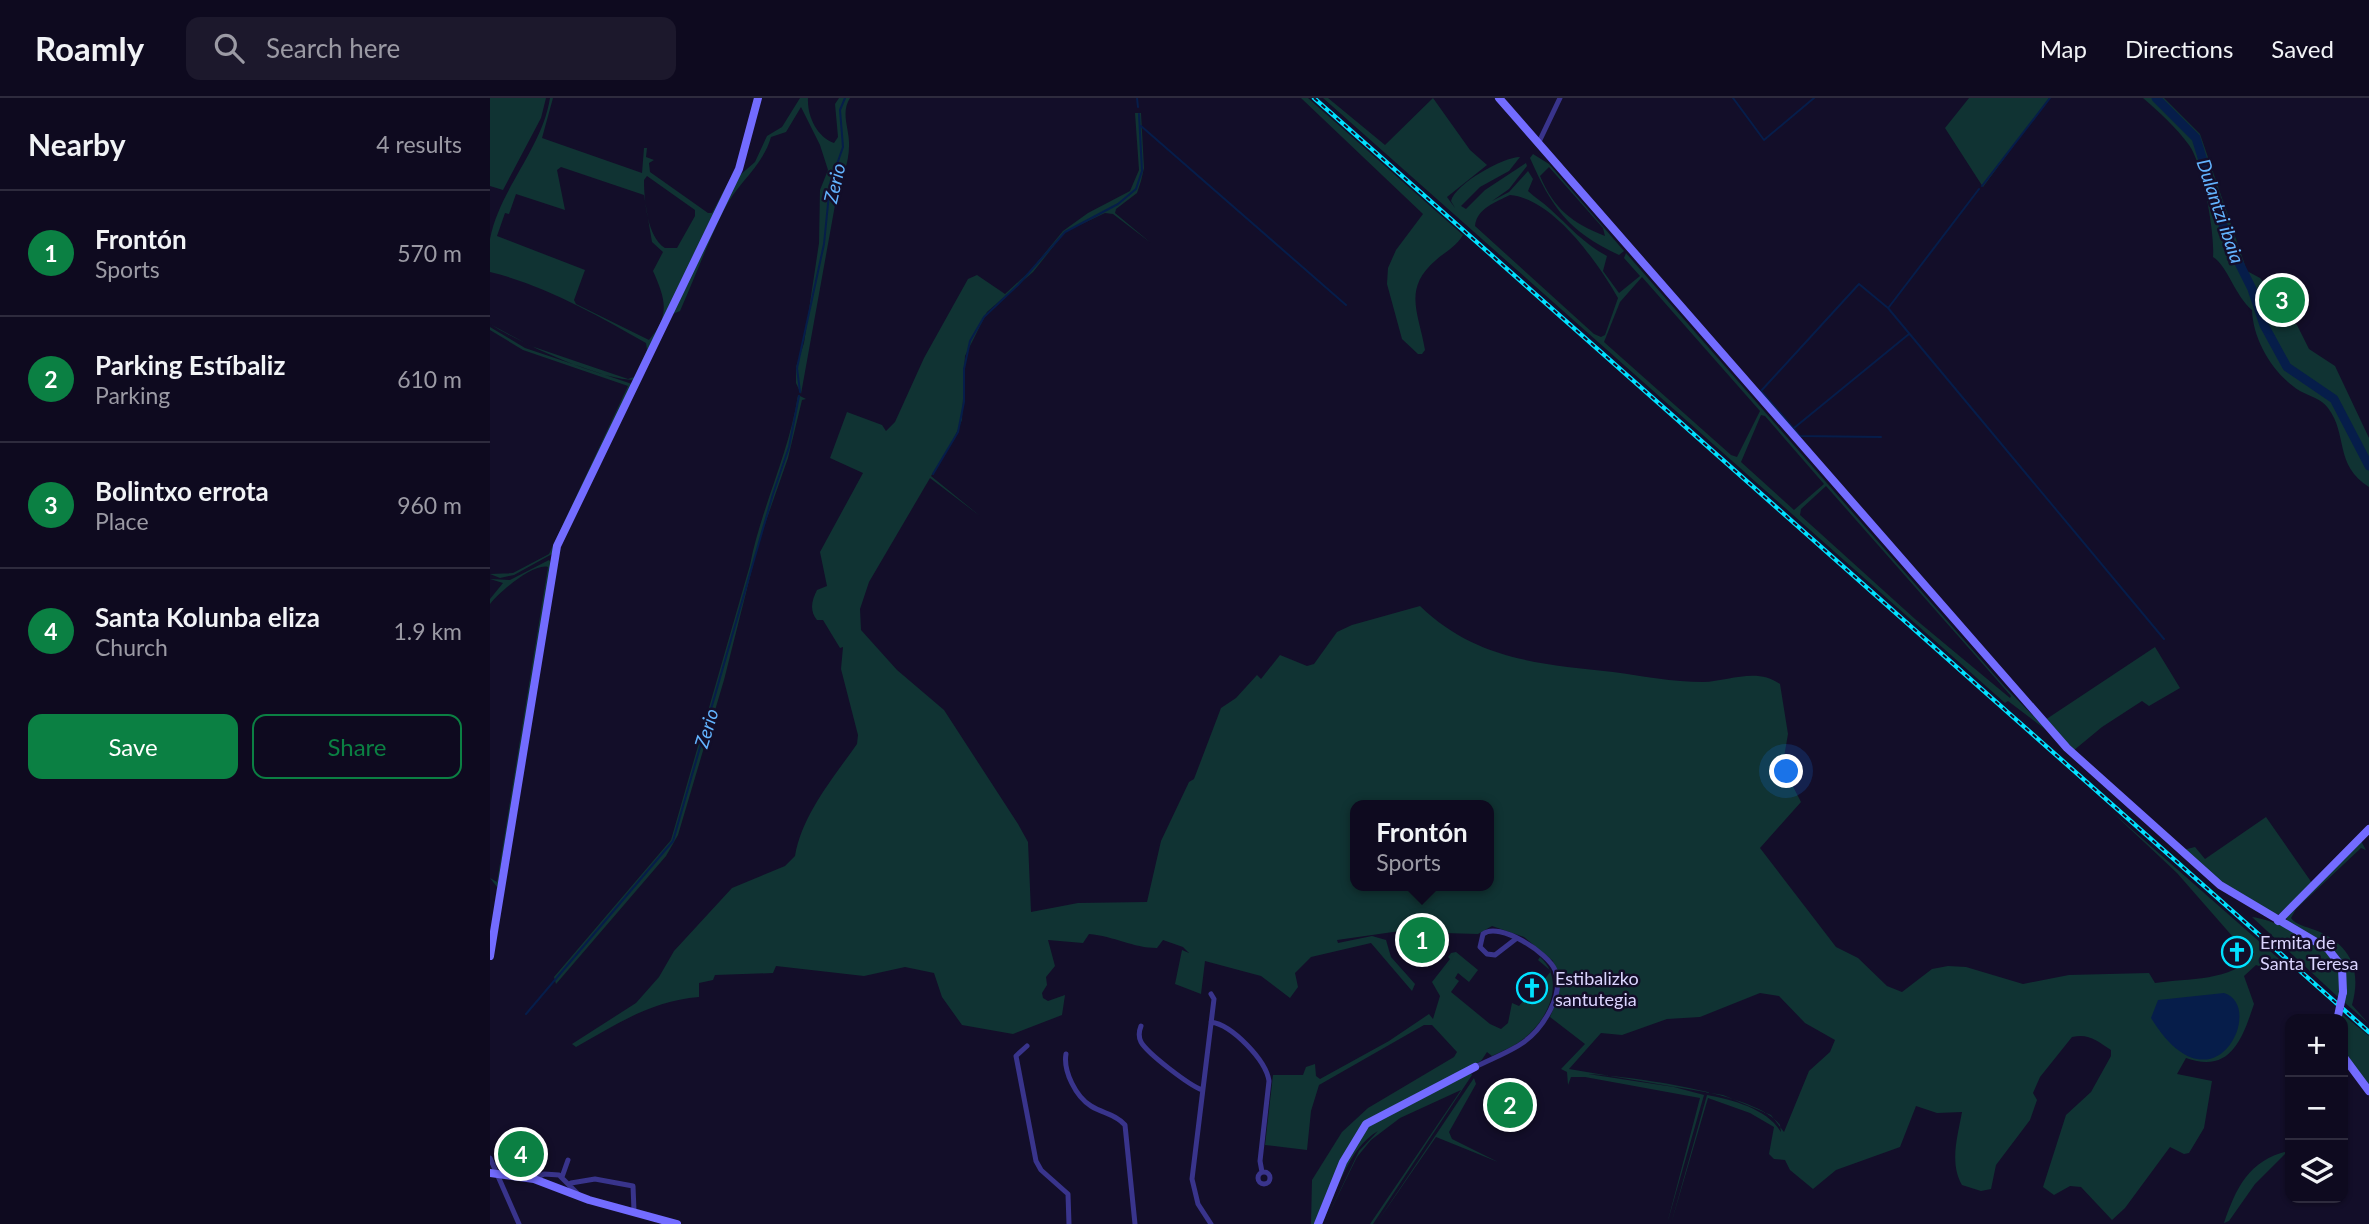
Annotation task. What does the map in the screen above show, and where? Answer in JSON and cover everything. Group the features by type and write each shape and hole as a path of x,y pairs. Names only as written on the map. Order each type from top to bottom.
{"street":[{"path":"490,956 557,546 739,169 758,98"},
{"path":"1499,98 2080,761 2220,884 2278,921 2315,940 2336,957 2343,974 2343,992 2338,1014"},
{"path":"1538,144 1560,98"},
{"path":"2278,921 2369,829"},
{"path":"1318,1224 1343,1162 1366,1124 1526,1041 1550,1010 1556,993 1554,968 1517,938 1490,930 1483,934 1479,943 1484,952 1492,955 1517,938"},
{"path":"1211,993 1214,999 1192,1179 1198,1204 1211,1224"},
{"path":"1211,1022 1228,1030 1267,1071 1269,1081 1260,1161 1262,1172"},
{"path":"1141,1026 1139,1032 1142,1043 1188,1083 1202,1090"},
{"path":"1027,1046 1016,1056 1036,1161 1041,1170 1068,1194 1069,1224"},
{"path":"1066,1054 1064,1063 1081,1098 1091,1106 1117,1117 1125,1125 1129,1139 1135,1224"},
{"path":"2348,1063 2369,1091"},
{"path":"490,1158 493,1174 519,1224"},
{"path":"562,1177 568,1160"},
{"path":"493,1174 534,1179 580,1197 677,1224"},
{"path":"534,1179 544,1174 562,1177 580,1197"},
{"path":"570,1183 595,1179 633,1186 634,1211"}],"green space":[{"path":"490,98 546,98 541,118 503,190 490,186"},
{"path":"550,98 553,98 542,138 642,173 644,148 647,148 646,157 654,160 649,163 650,172 708,213 712,213 733,173 634,380 619,378 601,374 532,346 628,379 634,377 647,350 646,343 570,302 490,272 490,239 495,220 539,134","holes":["561,167 644,195 646,204 644,180 647,176 695,210 695,216 677,248 665,248 659,243 648,217 652,242 663,252 653,271 664,306 661,322 649,340 576,304 574,300 585,270 497,236 505,213 509,214 516,194 565,210 557,170"]},
{"path":"800,98 808,98 814,125 823,136 834,143 838,137 835,104 839,98 850,98 846,110 848,158 837,194 801,394 796,383 796,367 804,343 819,243 820,190 828,170 820,145 801,107 786,132 771,137 762,157 729,200 680,311 670,315 740,175 755,162 767,136 782,127"},
{"path":"1301,98 1308,98 1463,235 1436,260 1419,281 1416,302 1425,350 1422,354 1418,354 1402,339 1387,284 1388,268 1396,250 1423,214"},
{"path":"1323,98 1328,98 1385,145 1433,98 1470,150 1487,165 1447,197 1455,208 1451,201 1461,187 1503,161 1520,157 1509,171 1480,187 1461,206 1466,209 1485,190 1526,163 1527,166 1509,189 1492,201 1509,192 1528,171 1533,179 1528,191 1584,240 1607,256 1603,271 1619,293 1640,276 1624,258 1626,253 2005,687 2049,732 2008,701 2005,703","holes":["1510,195 1526,199 1558,220 1587,251 1618,298 1605,335 1601,337 1594,334 1475,226 1479,215 1493,203","1642,277 1760,411 1737,457 1731,455 1604,342 1620,302","1761,415 1765,416 1824,484 1794,510 1741,462","1826,486 2010,698 1915,619 1800,515 1801,509"]},
{"path":"1969,98 2049,98 1983,187 1945,128"},
{"path":"2143,98 2164,98 2200,134 2247,271 2260,278 2279,300 2280,308 2297,325 2309,349 2335,366 2369,438 2369,487 2351,469 2338,428 2328,408 2291,384 2267,356 2256,333 2252,310 2223,267 2213,257 2207,199 2194,154 2179,132"},
{"path":"1135,113 1141,113 1144,168 1141,181 1137,193 1116,209 1115,213 1151,243 1113,214 1105,213 1065,232 1033,272 987,312 965,356 962,420 953,441 931,476 980,516 930,478 869,582 860,609 861,630 897,670 944,710 1018,824 1028,842 1031,912 1078,903 1147,902 1161,841 1189,782 1194,779 1221,708 1236,698 1257,675 1261,679 1280,655 1307,666 1314,664 1337,632 1352,625 1420,606 1441,624 1486,649 1535,662 1692,682 1762,676 1780,684 1788,734 1784,757 1785,771 1801,802 1760,848 1836,947 1858,958 1887,986 1902,992 1932,969 1948,966 1966,967 2023,984 2069,975 2149,973 2155,983 2209,977 2234,970 2245,963 2254,954 2244,945 2240,945 2177,873 2111,811 2286,965 2276,959 2265,968 2256,965 2244,976 2254,1004 2239,1041 2232,1051 2214,1061 2201,1062 2186,1058 2177,1074 2212,1081 2204,1128 2189,1153 2184,1154 2170,1147 2125,1208 2112,1220 2081,1187 2070,1186 2054,1195 2043,1187 2066,1115 2091,1092 2111,1056 2111,1050 2097,1041 2078,1036 2072,1037 2040,1077 2033,1093 2037,1100 2030,1120 1996,1165 1991,1189 1981,1191 1962,1185 1958,1176 1955,1158 1962,1112 1937,1113 1916,1106 1900,1147 1836,1170 1813,1189 1790,1170 1785,1160 1774,1159 1769,1154 1774,1127 1750,1113 1708,1098 1671,1224 1707,1095 1749,1107 1767,1117 1784,1132 1809,1071 1830,1052 1835,1040 1805,1023 1779,996 1760,993 1700,1017 1667,1019 1622,1035 1601,1033 1569,1069 1674,1087 1704,1095 1667,1224 1700,1098 1585,1077 1571,1077 1568,1085 1567,1072 1561,1069 1585,1044 1550,1017 1558,997 1553,961 1524,937 1492,926 1478,934 1444,933 1428,939 1414,929 1337,940 1338,943 1372,936 1386,940 1391,957 1415,984 1412,991 1371,943 1311,957 1295,973 1298,987 1290,998 1261,976 1205,961 1201,994 1175,984 1182,950 1189,953 1183,947 1163,940 1157,948 1148,947 1089,934 1083,943 1048,940 1055,966 1046,977 1047,985 1042,993 1043,998 1048,1001 1065,995 1062,1015 1013,1034 962,1025 942,997 934,973 905,967 864,976 776,966 773,973 715,975 713,980 699,983 699,997 665,1003 620,1022 576,1047 572,1044 636,1003 659,977 674,951 732,888 785,866 795,856 811,812 857,744 858,735 841,669 843,647 840,648 823,620 817,620 812,609 817,590 827,586 820,552 863,473 830,458 847,412 882,425 886,431 895,422 924,358 968,279 977,275 1005,294 1030,271 1063,231 1088,213 1130,191 1139,170"},
{"path":"1533,154 1549,164 1624,251 1619,255 1574,227 1554,204 1546,191 1530,158","holes":["1549,167 1603,228 1605,236 1565,214 1545,188 1540,176"]},
{"path":"490,327 525,348 632,384 552,554 514,575 500,578 490,574 513,573 549,554 628,386 523,350 490,330"},
{"path":"798,395 806,399 802,400 788,458 759,541 724,680 678,835 666,856 556,984 554,977 671,840 794,417"},
{"path":"549,560 551,563 490,932 497,887 490,878 497,882 548,567 534,569 526,574 501,592 490,604 490,599 503,583 490,579 510,580"},
{"path":"2155,647 2180,688 2149,706 2142,701 2102,727 2073,751 2045,720"},
{"path":"2266,817 2312,883 2275,915 2244,899 2183,850 2195,847 2205,859"},
{"path":"2361,841 2366,850 2361,848 2296,909 2291,918 2327,936 2345,950 2354,969 2355,992 2352,1005 2369,1024 2344,1002 2346,977 2340,958 2326,944 2289,923 2286,918"},
{"path":"2252,917 2288,928 2326,952 2340,970 2339,998"},
{"path":"1456,952 1478,970 1469,982 1458,973 1455,978 1459,981 1451,992 1490,1024 1501,1029 1508,1023 1512,1003 1519,1006 1524,1000 1532,1004 1541,998 1545,989 1544,982 1541,986 1528,977 1530,973 1544,980 1550,972 1553,989 1546,1012 1531,1032 1519,1042 1492,1056 1487,1052 1481,1061 1358,1130 1341,1159 1314,1224 1311,1224 1312,1180 1342,1132 1368,1108 1454,1057 1457,1052 1432,1025 1424,1025 1319,1085 1311,1111 1307,1150 1265,1145 1273,1075 1303,1075 1306,1067 1315,1064 1316,1076 1320,1079 1389,1041 1429,1014 1433,1019 1440,996 1432,982 1450,959 1448,957 1451,953"},
{"path":"2348,1019 2369,1036 2369,1087 2348,1055"},
{"path":"1471,1073 1472,1075 1373,1224 1370,1224 1461,1090 1400,1118 1371,1140 1357,1157 1324,1224 1359,1151 1378,1131 1368,1139 1351,1160 1322,1224 1345,1161 1367,1127"},
{"path":"1474,1078 1476,1084 1449,1132 1452,1139 1498,1162 1436,1137 1376,1224"},
{"path":"2285,1152 2255,1184 2229,1221 2224,1223 2246,1177 2263,1161"}],"water":[{"path":"2224,993 2236,1002 2239,1017 2236,1033 2227,1048 2213,1058 2195,1059 2174,1046 2151,1018 2158,1000"}],"waterway":[{"name":"Zerio","path":"800,392 797,368 824,244 830,184 843,147 840,110 845,98"},
{"path":"1137,98 1138,107"},
{"path":"1733,98 1764,140 1814,98"},
{"path":"1982,186 2050,98"},
{"name":"Dulantzi ibaia","path":"2156,98 2196,138 2228,241 2252,289 2264,325 2287,367 2334,399 2369,466"},
{"path":"933,474 958,432 964,402 964,369 970,341 984,317 1018,285 1065,232 1118,204 1136,189 1142,171 1139,114"},
{"path":"1141,126 1346,305"},
{"path":"1889,307 1979,189"},
{"path":"1881,437 1800,436 1761,391 1859,284 1888,308 2164,639"},
{"path":"1794,428 1909,334"},
{"name":"Zerio","path":"526,1014 673,841 789,447 799,396"}],"railway":[{"path":"1314,98 2369,1032"}],"place":[{"name":"Bolintxo errota","path":"2282,300"},
{"name":"Frontón","path":"1422,940"},
{"name":"Ermita de Santa Teresa","path":"2237,952"},
{"name":"Estibalizko santutegia","path":"1532,988"},
{"name":"Parking Estíbaliz","path":"1510,1105"},
{"name":"Santa Kolunba eliza","path":"521,1154"}]}
